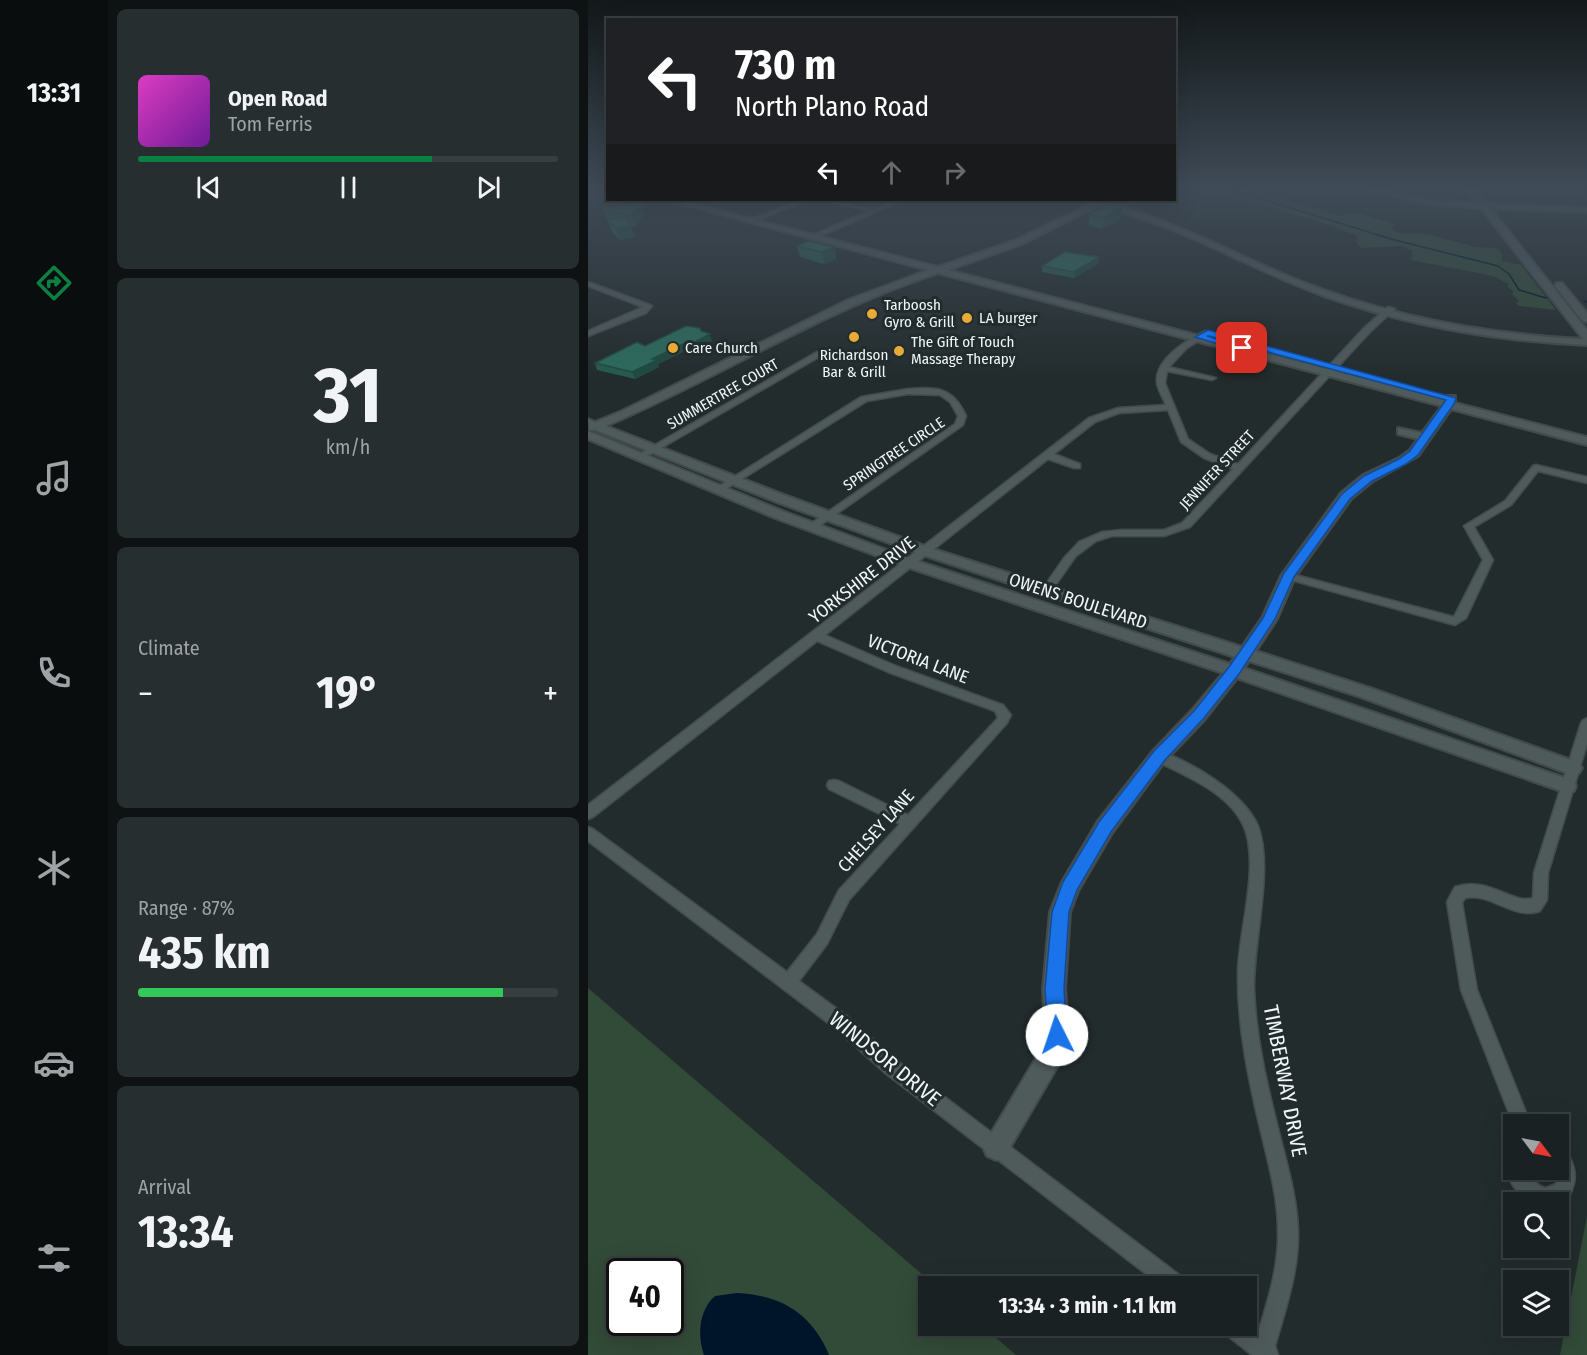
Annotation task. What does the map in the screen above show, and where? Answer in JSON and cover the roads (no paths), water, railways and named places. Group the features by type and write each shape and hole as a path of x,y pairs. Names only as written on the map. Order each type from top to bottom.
{"main road":[{"path":"870,250 983,275 1037,291"},
{"path":"877,250 1331,369 1587,441"},
{"path":"590,427 616,409 747,345 822,312 981,250"},
{"path":"590,427 655,400 758,348 865,288 903,275 976,258 996,250"},
{"path":"1232,250 1321,289 1389,310 1527,339 1587,342"},
{"path":"1522,250 1587,337"},
{"path":"1528,250 1587,319"},
{"path":"893,257 907,266 907,271 903,275"},
{"path":"976,258 972,264 983,275"},
{"path":"1487,332 1587,337"},
{"path":"747,345 758,348"},
{"path":"1450,401 1587,434"},
{"path":"996,1148 1049,1059 1057,1035 1054,989 1060,912 1069,888 1105,827 1159,756 1199,714 1240,662 1271,615 1288,576 1354,488 1414,453 1450,401"},
{"name":"OWENS BOULEVARD","path":"590,427 655,448 925,552 1046,591 1240,662 1570,777"},
{"name":"OWENS BOULEVARD","path":"590,427 639,457 811,527 909,563 1240,662"},
{"path":"1402,431 1425,437"}],"street":[{"path":"588,284 647,304 647,309 588,334"},
{"path":"588,292 599,288"},
{"name":"JENNIFER STREET","path":"1046,591 1074,552 1084,543 1098,536 1112,533 1167,532 1186,525 1367,330 1389,310"},
{"path":"1203,335 1163,368 1161,383 1184,440 1207,456 1240,468"},
{"name":"SUMMERTREE COURT","path":"639,457 820,354"},
{"path":"1163,368 1212,378"},
{"name":"SPRINGTREE CIRCLE","path":"718,490 864,399 885,394 934,392 952,398 962,416 958,425 811,527"},
{"name":"YORKSHIRE DRIVE","path":"588,813 818,636 1092,420 1111,412 1170,407"},
{"path":"1047,455 1077,466"},
{"path":"1288,576 1455,621 1461,618 1488,560 1485,550 1469,526 1508,503 1536,468 1587,480"},
{"name":"VICTORIA LANE","path":"818,636 882,665 999,708 1005,715"},
{"name":"CHELSEY LANE","path":"788,983 822,939 844,895 1003,720 1005,715"},
{"path":"1518,1114 1469,990 1454,902 1460,892 1469,889 1493,893 1523,905 1535,906 1540,900 1541,873 1587,723"},
{"name":"TIMBERWAY DRIVE","path":"1159,756 1212,785 1242,810 1252,829 1256,850 1246,971 1249,1029 1261,1095 1284,1191 1288,1229 1288,1266 1266,1352"},
{"path":"834,784 909,822"},
{"name":"WINDSOR DRIVE","path":"588,833 846,1026 890,1066 1165,1276"},
{"path":"1522,1180 1528,1189 1546,1198 1555,1199 1568,1189 1569,1174"},
{"path":"1244,1336 1266,1352"}],"water":[{"path":"737,1293 768,1298 793,1309 814,1328 829,1355 704,1355 700,1331 706,1308 715,1296"}],"waterway":[{"path":"1436,250 1498,266 1509,274 1519,290 1546,298"}],"place":[{"name":"Tarboosh Gyro & Grill","path":"872,314"},
{"name":"LA burger","path":"967,318"},
{"name":"Richardson Bar & Grill","path":"854,337"},
{"name":"Care Church","path":"673,348"},
{"name":"The Gift of Touch Massage Therapy","path":"899,351"}]}
